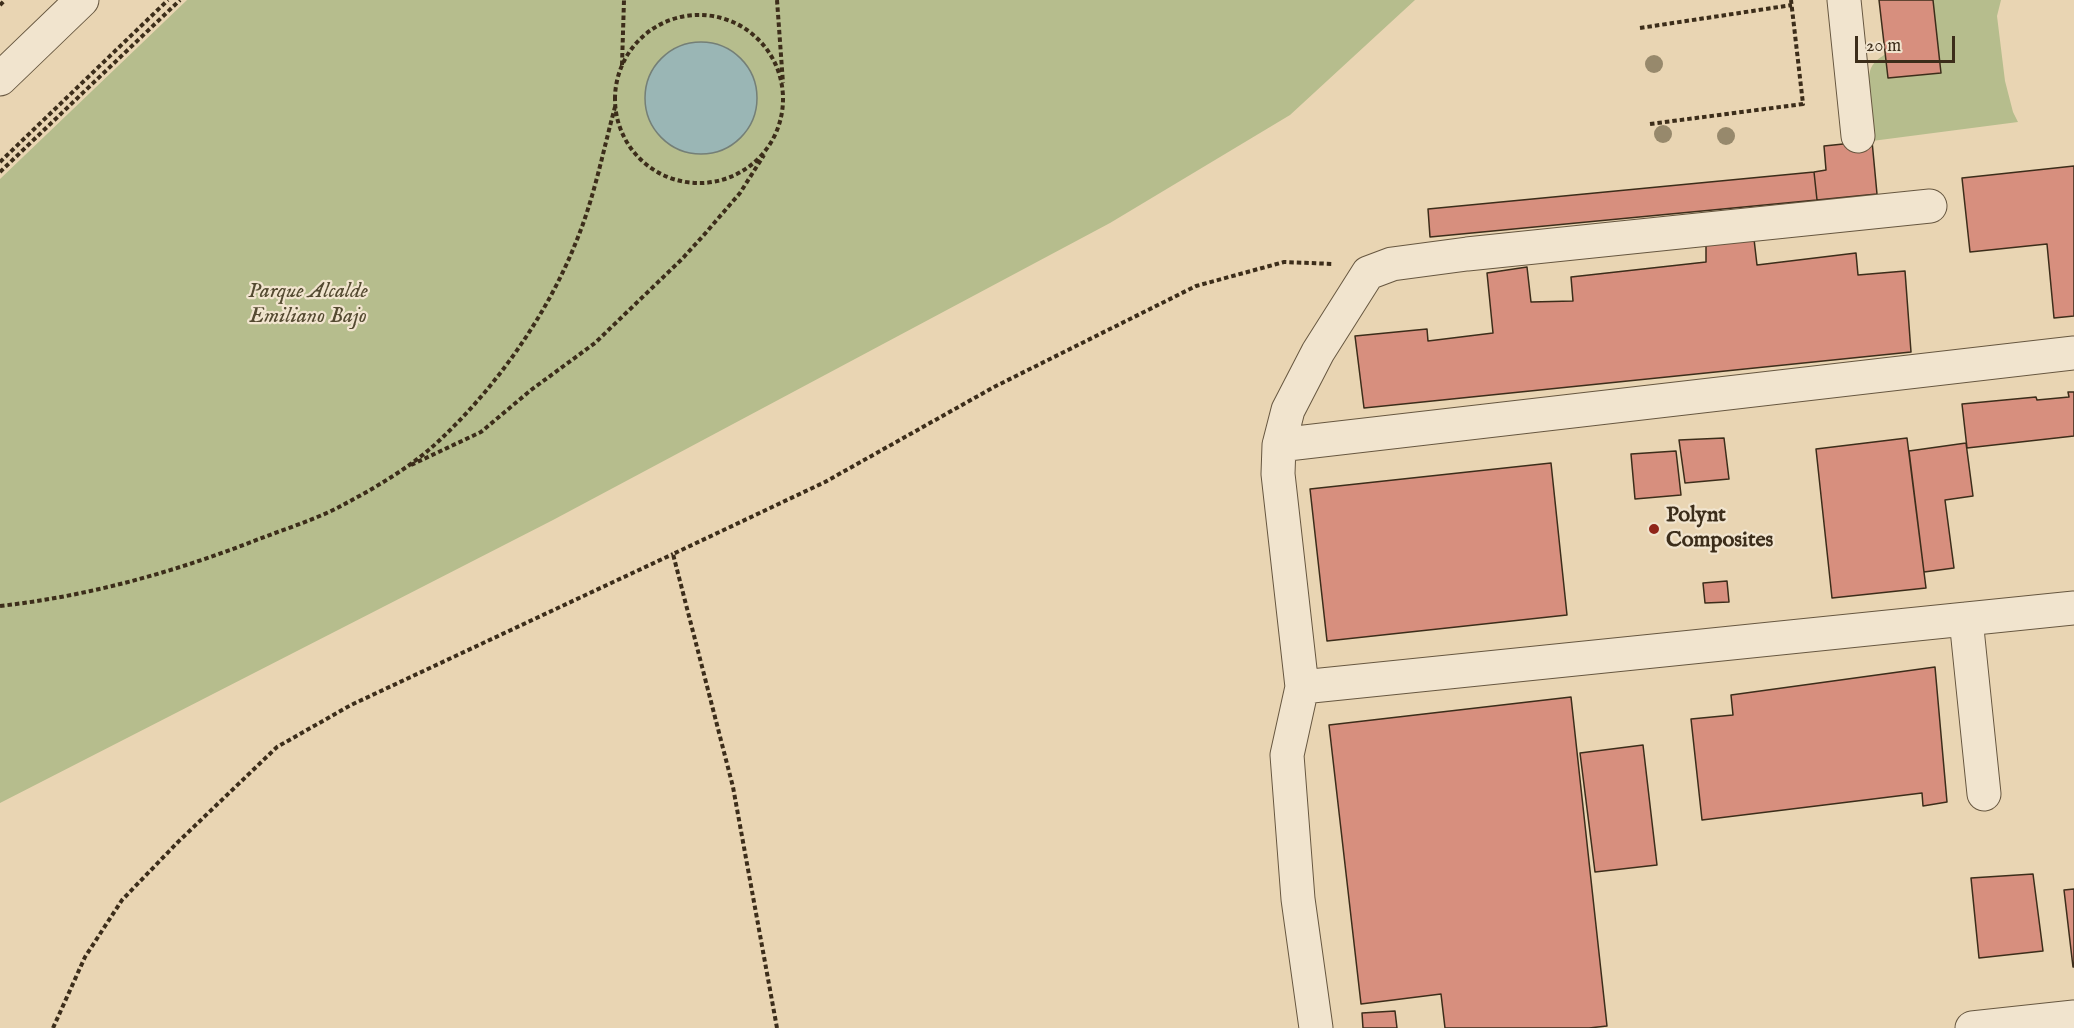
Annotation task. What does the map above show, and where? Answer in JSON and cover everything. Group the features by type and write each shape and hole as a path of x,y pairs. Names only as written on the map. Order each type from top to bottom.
{"street":[{"path":"0,79 82,0"},
{"path":"1844,0 1858,136"},
{"path":"1316,1028 1298,899 1287,755 1302,687 1278,474 1279,445 1288,410 1318,352 1368,273 1392,264 1467,254 1930,206"},
{"path":"1279,445 2074,353"},
{"path":"1302,687 2074,608"},
{"path":"1965,619 1984,794"},
{"path":"1972,1028 2074,1017"}],"path":[{"path":"0,5 5,0"},
{"path":"0,162 168,0"},
{"path":"0,172 180,0"},
{"path":"403,469 443,437 500,373 525,338 576,242 615,107 616,86 622,65 624,0"},
{"path":"0,606 45,601 130,583 215,556 338,508 403,469 481,432 531,390 595,343 682,259 740,193 780,124 783,96 777,0"},
{"path":"1640,28 1792,3 1803,105 1650,124"},
{"path":"622,65 638,42 660,25 686,16 714,16 741,26 763,44 777,68 783,96"},
{"path":"615,107 622,135 639,159 663,176 691,184 720,182 746,170 767,149"},
{"path":"53,1028 85,957 122,900 186,834 277,747 351,705 825,482 994,387 1196,286 1284,262 1346,265 1368,273"},
{"path":"673,555 734,787 777,1028"}],"green space":[{"name":"Parque Alcalde Emiliano Bajo","path":"187,0 1415,0 1290,115 1110,223 553,520 0,803 0,179"},
{"path":"1933,0 2001,0 1997,16 2005,81 2018,122 1872,141 1868,88 1870,71 1876,61 1886,54 1889,78 1941,73"}],"water":[{"path":"701,42 722,47 740,59 752,77 757,98 752,119 740,137 722,149 701,154 680,149 662,137 650,119 645,98 650,77 662,59 680,47"}],"building":[{"path":"1879,0 1933,0 1941,73 1888,78"},
{"path":"1872,141 1877,194 1817,200 1814,172 1826,170 1824,146"},
{"path":"2074,166 2074,316 2054,318 2047,244 1970,252 1962,178"},
{"path":"1814,172 1817,200 1430,237 1428,209"},
{"path":"1754,239 1757,265 1856,253 1858,275 1905,271 1911,352 1364,408 1355,336 1427,329 1428,341 1493,333 1487,273 1527,267 1531,302 1573,301 1571,277 1706,262 1706,245"},
{"path":"2068,392 2074,392 2074,436 1967,448 1962,404 2036,397 2037,400 2069,397"},
{"path":"1724,438 1729,479 1685,483 1679,440"},
{"path":"1907,438 1926,588 1832,598 1816,449"},
{"path":"1966,443 1973,496 1945,500 1954,568 1924,572 1909,451"},
{"path":"1676,451 1681,495 1635,499 1631,454"},
{"path":"1551,463 1567,615 1327,641 1310,489"},
{"path":"1727,581 1729,602 1705,603 1703,583"},
{"path":"1935,667 1947,802 1923,806 1922,793 1702,820 1691,719 1733,715 1731,695"},
{"path":"1571,697 1607,1026 1445,1028 1441,994 1361,1004 1329,725"},
{"path":"1643,745 1657,865 1595,872 1580,753"},
{"path":"2033,874 2043,951 1979,958 1971,878"},
{"path":"2074,889 2074,967 2073,967 2064,890"},
{"path":"1395,1011 1397,1028 1363,1028 1362,1013"}],"place":[{"name":"Polynt Composites","path":"1654,529"}]}
